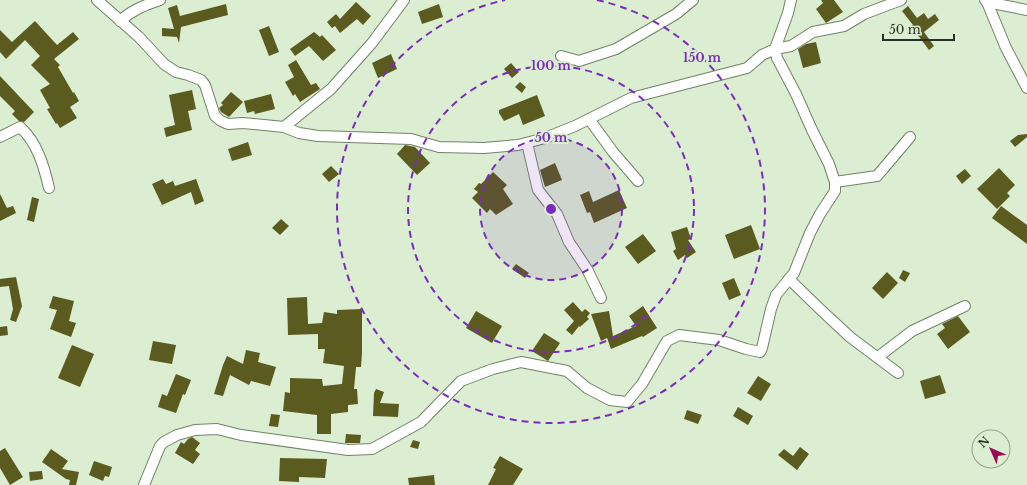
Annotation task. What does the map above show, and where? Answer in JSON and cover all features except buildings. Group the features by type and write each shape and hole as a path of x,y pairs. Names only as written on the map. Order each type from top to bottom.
{"street":[{"path":"97,0 139,37 164,64 176,72 201,80 205,85 215,116 228,124 243,123 284,127 299,133 318,136 412,139 439,146 484,148 518,145 545,138 631,98 747,68 762,55 776,49 791,46 814,32 844,26 864,14 901,0"},
{"path":"120,21 129,13 160,0"},
{"path":"284,127 331,89 372,43 404,0"},
{"path":"561,56 579,61 616,49 676,14 693,0"},
{"path":"144,485 160,446 177,435 195,430 217,429 241,435 348,450 372,449 421,422 461,381 493,369 521,362 567,371 587,388 598,394 610,400 627,402 642,384 667,341 679,335 719,340 746,350 760,352 776,295 794,273 810,233 835,191 836,182 796,94 777,58 776,49 791,0"},
{"path":"986,1 1027,10"},
{"path":"986,1 1006,48 1027,88"},
{"path":"589,118 613,152 638,181"},
{"path":"0,137 20,127 29,135 44,168 49,188"},
{"path":"836,182 877,176 910,137"},
{"path":"527,143 538,190 557,214 569,242 587,269 601,298"},
{"path":"789,279 826,316 850,337 898,373"},
{"path":"878,357 912,331 965,306"}]}
